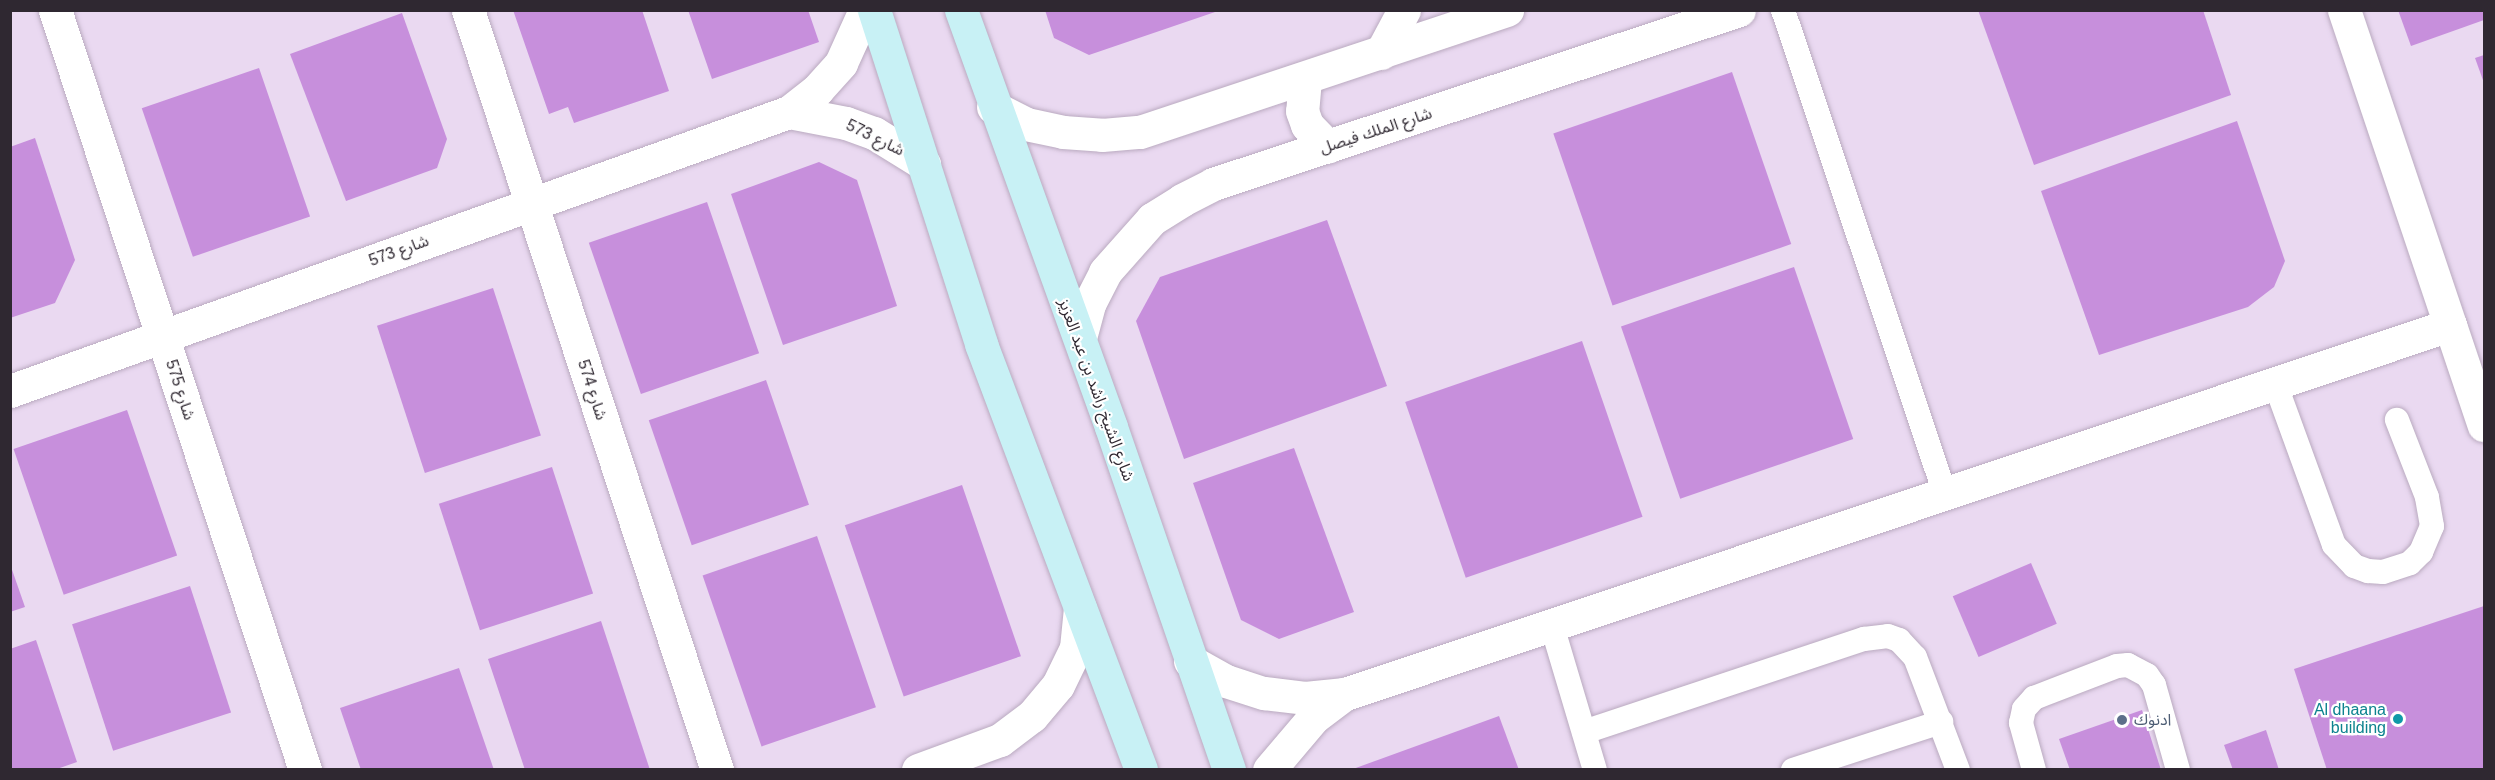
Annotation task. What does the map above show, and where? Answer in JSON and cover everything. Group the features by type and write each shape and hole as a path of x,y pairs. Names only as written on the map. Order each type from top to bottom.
{"main road":[{"path":"874,10 981,344 1141,770"},
{"name":"شارع الشيخ راشد بن عبد العزيز","path":"961,10 993,107 1080,338 1190,661 1230,770"}],"street":[{"name":"شارع 575","path":"55,10 305,770"},
{"name":"شارع 574","path":"468,10 717,770"},
{"name":"شارع 573","path":"10,391 789,112 817,90 841,63 865,10"},
{"path":"1380,53 1404,10"},
{"name":"شارع الملك فيصل","path":"1080,338 1089,304 1106,272 1152,219 1213,184 1739,10"},
{"path":"2344,10 2484,425"},
{"path":"993,107 1026,124 1064,132 1102,135 1140,132 1504,11"},
{"path":"1305,79 1302,111 1307,125 1328,147"},
{"name":"شارع 573","path":"789,112 846,123 874,134 924,164"},
{"path":"1190,661 1226,681 1264,693 1305,698 1345,694 2450,325"},
{"path":"918,770 1000,740 1032,716 1058,685 1076,648 1080,608"},
{"path":"1269,770 1314,717 1345,694"}],"lane":[{"path":"1783,10 1945,494"},
{"path":"2275,383 2334,545 2354,566 2368,571 2383,572 2410,563 2421,552 2432,526 2427,497 2397,420"},
{"path":"1552,626 1595,770"},
{"path":"1584,732 1876,636 1888,636 1909,648 1941,722 1958,770"},
{"path":"2034,770 2022,738 2024,709 2034,698 2117,666 2128,665 2147,675 2161,742 2178,770"},
{"path":"1793,770 1941,722"}],"building":[{"path":"513,10 642,10 669,91 574,123 568,107 549,114"},
{"path":"688,10 808,10 819,42 712,79"},
{"path":"1045,10 1218,11 1089,55 1054,38"},
{"path":"1978,10 2203,10 2231,95 2034,165"},
{"path":"2398,10 2484,10 2484,20 2411,46"},
{"path":"402,13 447,139 437,168 346,201 290,54"},
{"path":"2484,55 2484,83 2475,58"},
{"path":"259,68 310,216 193,257 142,108"},
{"path":"1732,72 1791,244 1613,306 1553,134"},
{"path":"2237,121 2285,261 2274,287 2248,307 2099,355 2041,191"},
{"path":"35,138 75,260 55,303 10,318 10,147"},
{"path":"819,162 857,180 897,306 783,345 731,194"},
{"path":"707,202 759,353 641,394 589,243"},
{"path":"1327,220 1387,386 1184,459 1136,321 1160,277"},
{"path":"1794,267 1853,439 1680,499 1621,327"},
{"path":"493,288 541,435 425,473 377,326"},
{"path":"1582,341 1643,517 1466,578 1405,402"},
{"path":"766,380 809,505 692,545 649,420"},
{"path":"127,410 177,556 64,595 14,449"},
{"path":"1294,448 1354,612 1279,639 1241,620 1193,483"},
{"path":"552,467 593,593 480,630 439,504"},
{"path":"962,485 1021,656 904,697 845,525"},
{"path":"817,536 876,707 762,747 703,575"},
{"path":"2031,563 2057,624 1979,657 1953,596"},
{"path":"10,564 25,607 10,612"},
{"path":"190,586 231,712 113,751 72,624"},
{"name":"Al dhaana building","path":"2484,606 2484,770 2327,770 2294,669"},
{"path":"601,621 650,770 525,770 488,659"},
{"path":"36,640 77,762 54,770 10,770 10,649"},
{"path":"459,668 494,770 361,770 340,708"},
{"path":"2142,710 2161,770 2070,770 2059,739"},
{"path":"1499,716 1519,770 1353,770 1353,769"},
{"path":"2266,730 2279,770 2233,770 2224,745"}],"place":[{"name":"Al dhaana building","path":"2398,719"},
{"name":"ادنوك","path":"2122,720"}]}
